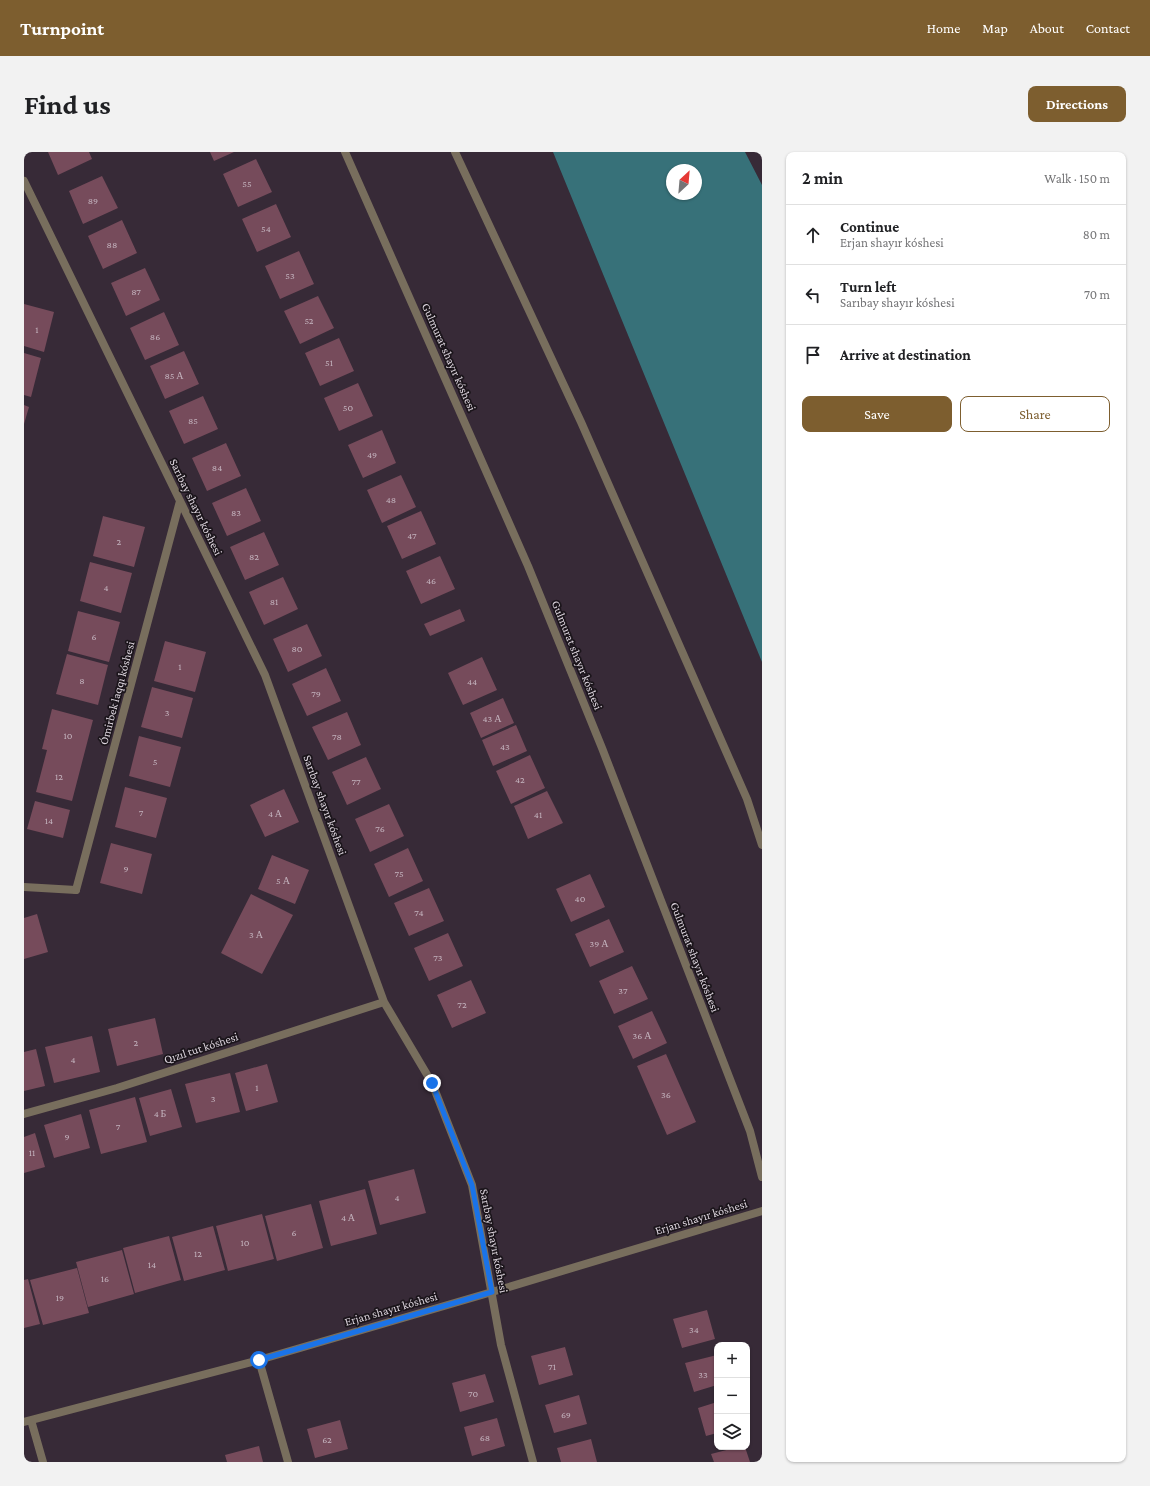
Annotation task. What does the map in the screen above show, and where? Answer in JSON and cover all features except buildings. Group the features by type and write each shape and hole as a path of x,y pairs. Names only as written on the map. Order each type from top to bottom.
{"street":[{"name":"Gulmurat shayır kóshesi","path":"345,152 528,566 602,748 750,1131 762,1177"},
{"path":"455,152 584,429 747,799 762,845"},
{"name":"Sarıbay shayır kóshesi","path":"25,186 265,675 384,1002 432,1083 472,1185 501,1345 533,1462"},
{"name":"Ómirbek laqqı kóshesi","path":"24,887 76,890 180,501"},
{"name":"Qızıl tut kóshesi","path":"24,1114 117,1088 384,1002"},
{"name":"Erjan shayır kóshesi","path":"28,1421 259,1360 762,1211"},
{"path":"259,1360 288,1462"},
{"path":"28,1421 43,1462"}],"water":[{"path":"553,152 745,152 762,185 762,662"}],"route":[{"path":"259,1360 492,1292 472,1185 432,1083"}]}
